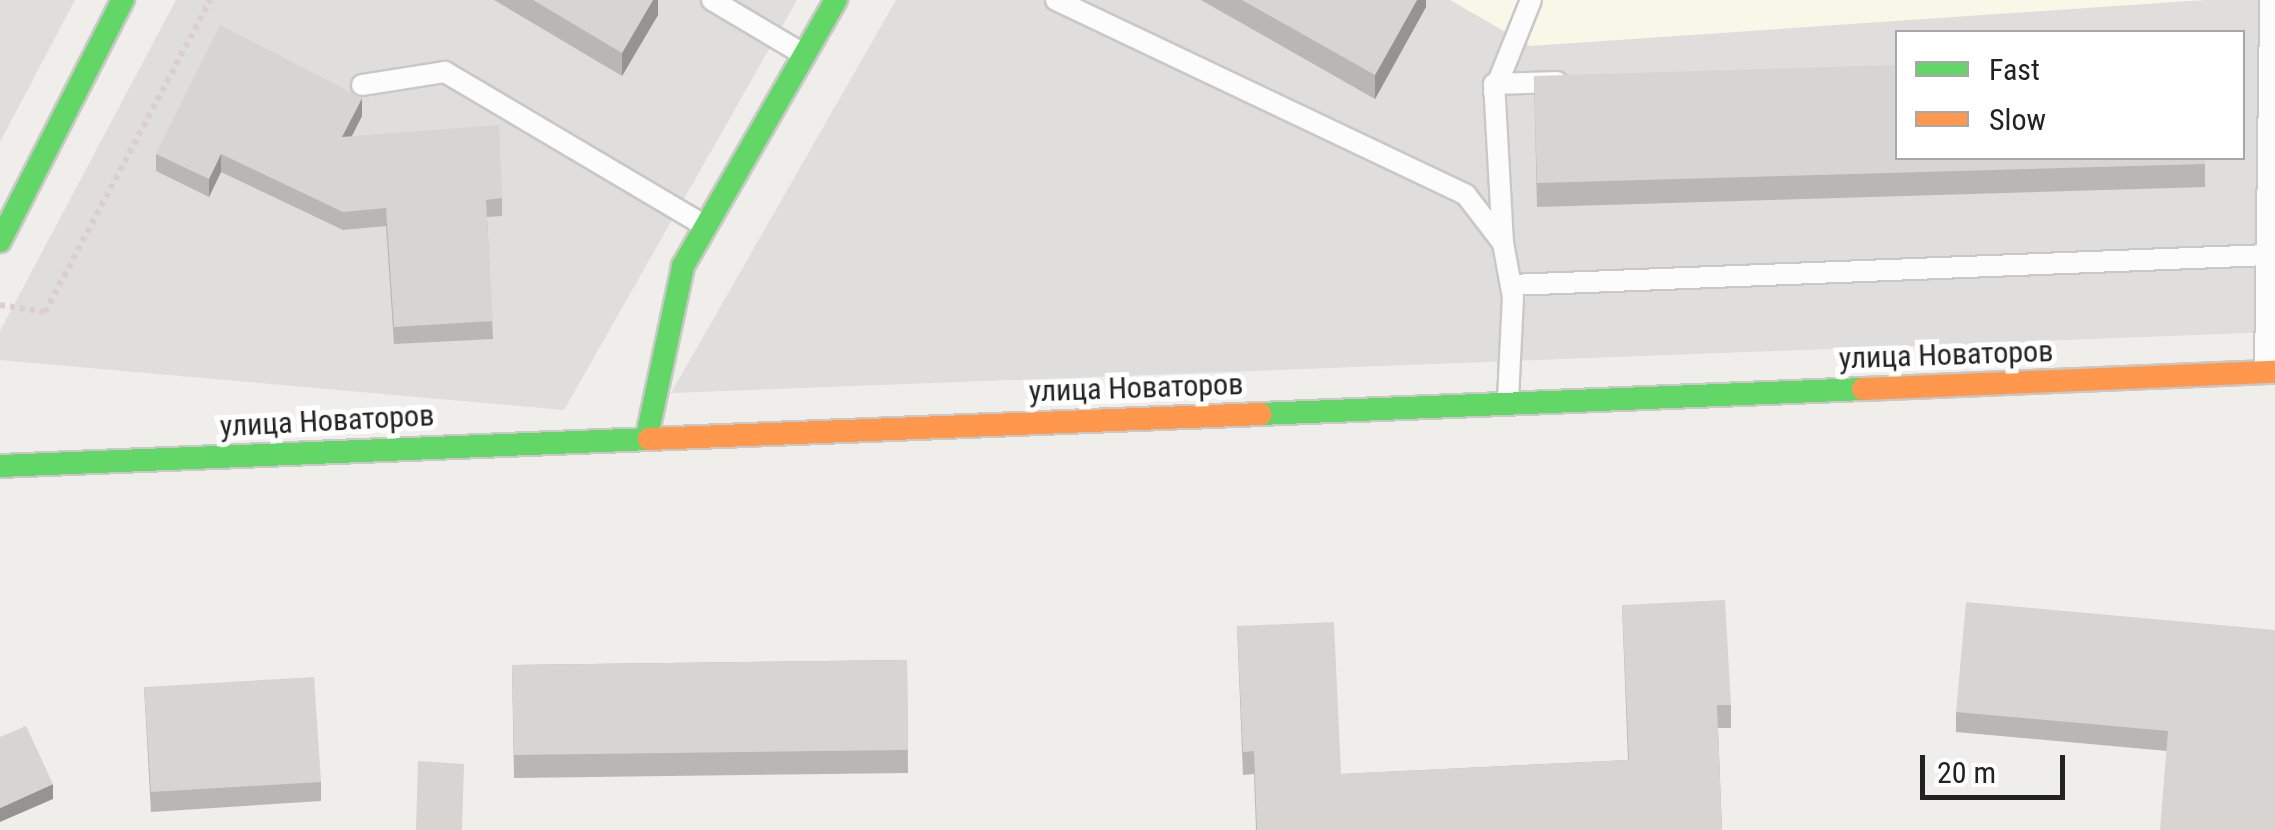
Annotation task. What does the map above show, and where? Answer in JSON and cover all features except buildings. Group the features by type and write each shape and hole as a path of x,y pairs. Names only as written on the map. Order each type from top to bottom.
{"main road":[{"path":"0,241 123,0"},
{"path":"647,436 682,266 836,0"},
{"name":"улица Новаторов","path":"0,466 647,436 2270,372"}],"lane":[{"path":"1056,0 1466,196 1503,244"},
{"path":"1494,92 1531,0"},
{"path":"2270,0 2270,372"},
{"path":"710,1 804,55"},
{"path":"362,85 445,72 706,226"},
{"path":"1508,403 1511,286 1503,244 1494,84 1590,80"},
{"path":"1511,286 2267,255"}],"path":[{"path":"0,305 44,312 210,0"}],"shaded area":[{"path":"0,0 75,0 0,142"},
{"path":"176,0 797,0 564,410 0,360 0,331"},
{"path":"896,0 2275,0 2275,332 671,393"},
{"path":"1450,0 2204,0 1530,46"}],"traffic: fast":[{"path":"0,241 123,0"},
{"path":"647,436 683,266 836,0"},
{"path":"1260,414 1863,389"},
{"path":"0,466 649,439"}],"traffic: slow":[{"path":"1863,389 2275,372"},
{"path":"649,439 1260,414"}]}
